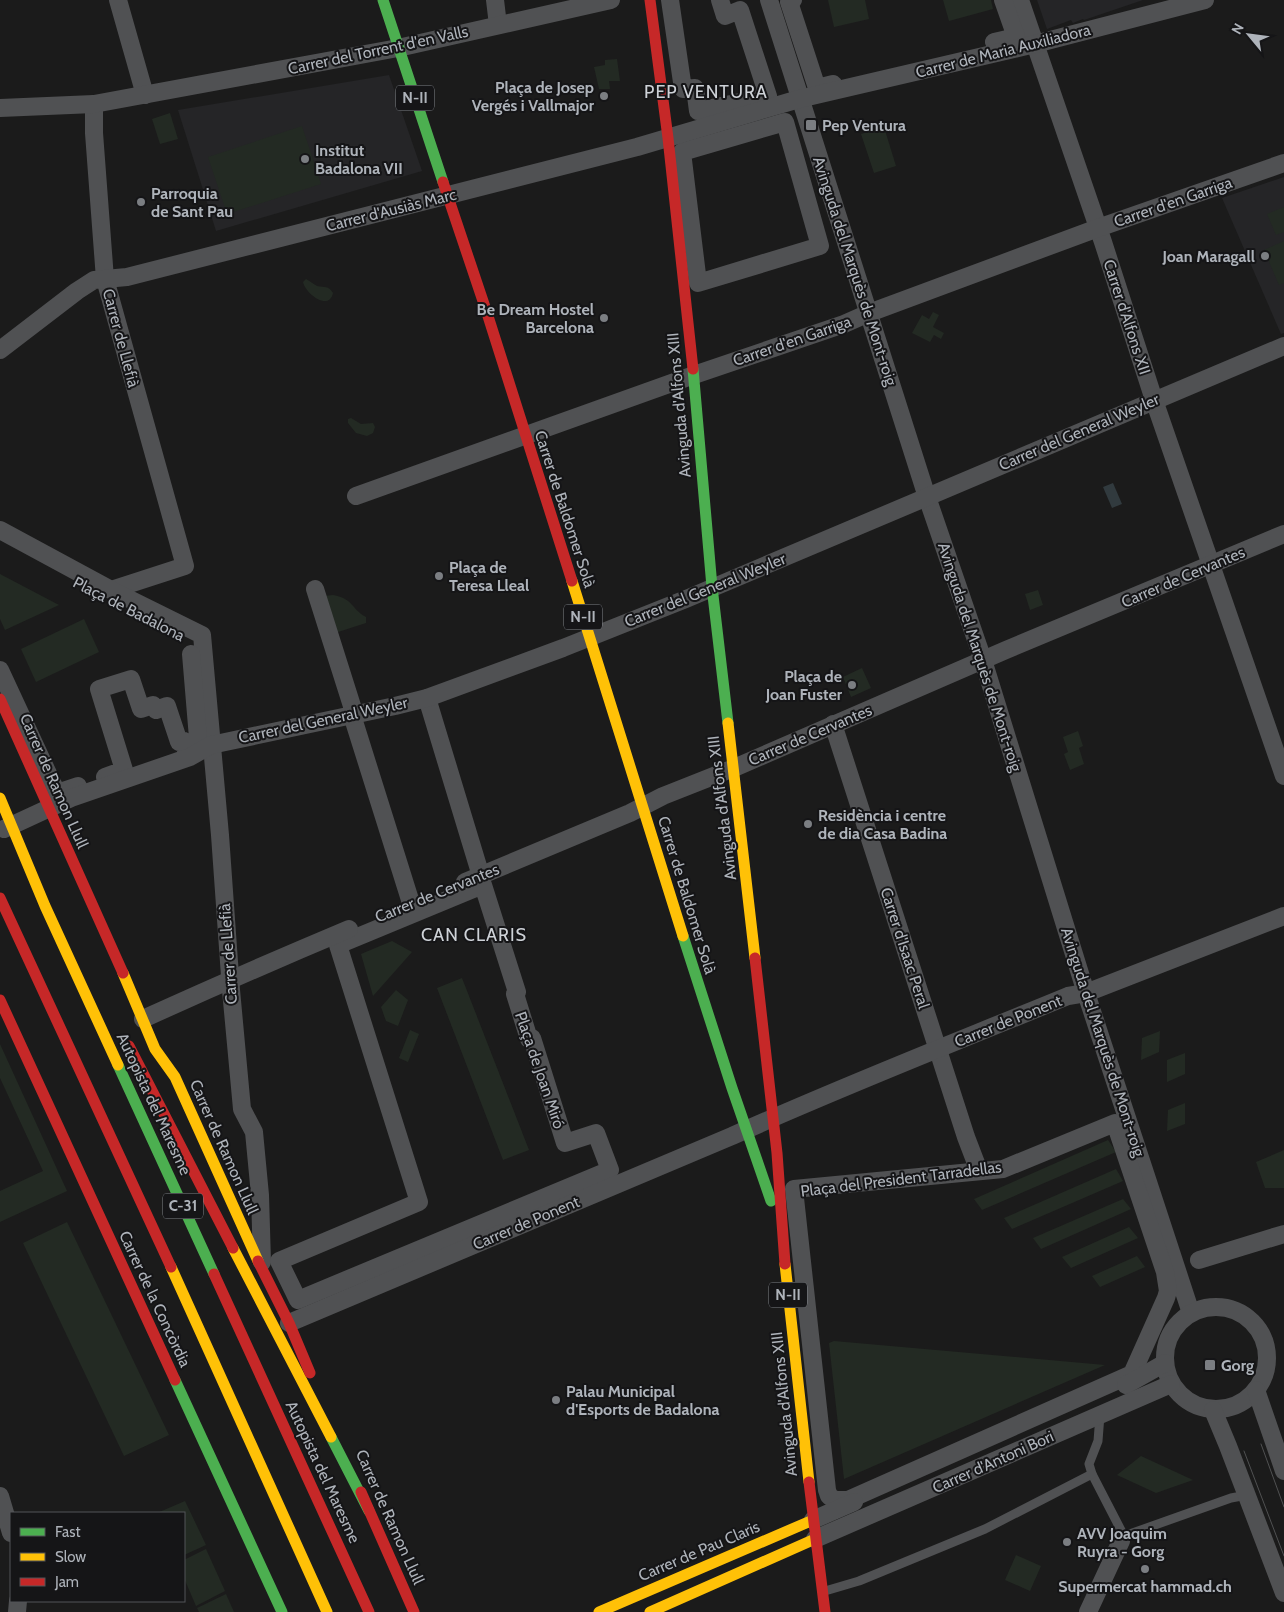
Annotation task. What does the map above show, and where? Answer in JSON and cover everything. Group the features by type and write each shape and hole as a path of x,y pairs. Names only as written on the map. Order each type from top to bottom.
{"main road":[{"name":"Carrer de Baldomer Solà","path":"383,0 485,308 588,638 738,1106 782,1228"},
{"name":"Avinguda d'Alfons XIII","path":"650,0 668,138 694,375 712,587 734,768 768,1120 777,1153 782,1228 824,1612"},
{"name":"Carrer de Ramon Llull","path":"0,699 155,1049 175,1077 262,1270 289,1323 414,1612"},
{"name":"Autopista del Maresme","path":"0,798 45,906 369,1612"},
{"name":"C-31","path":"0,898 123,1161 327,1612"},
{"path":"45,906 93,981"},
{"name":"Carrer de la Concòrdia","path":"0,1000 282,1612"},
{"path":"126,1040 369,1511"},
{"name":"Carrer de Pau Claris","path":"598,1612 813,1520"},
{"path":"650,1612 815,1539"}],"street":[{"path":"118,0 145,95"},
{"path":"496,0 498,25"},
{"name":"Carrer del Torrent d'en Valls","path":"0,108 94,104 145,95 398,48 611,0"},
{"path":"670,0 683,89 695,88 698,110 768,96 740,10 725,16 720,0"},
{"name":"Avinguda del Marquès de Mont-roig","path":"769,0 799,99 928,497 983,660 1086,993 1191,1313"},
{"path":"793,0 789,2 818,88 1016,37 1003,0"},
{"name":"Carrer d'Alfons XII","path":"1020,0 1098,228 1154,400 1284,776"},
{"name":"Carrer de Maria Auxiliadora","path":"799,99 1035,44 1205,0"},
{"name":"Carrer d'Ausiàs Marc","path":"0,350 94,280 127,277 447,195 668,138 799,99"},
{"name":"Carrer de Llefià","path":"94,104 94,133 105,279 185,566 111,590"},
{"path":"785,122 820,246 698,283 682,152 785,122"},
{"name":"Carrer d'en Garriga","path":"356,496 694,375 844,324 1098,228 1284,163"},
{"name":"Carrer del General Weyler","path":"0,830 66,800 190,757 211,745 427,698 564,648 928,497 1284,346"},
{"name":"Plaça de Badalona","path":"0,530 111,590 202,635"},
{"name":"Carrer de Cervantes","path":"143,1019 411,903 481,876 630,813 663,796 734,768 832,724 1284,534"},
{"name":"Plaça de Badalona","path":"0,541 170,632 175,630 186,636 190,644 198,742 193,748 186,750 184,741 178,742 167,706 156,710 153,705 141,709 131,679 98,688 124,770 57,793 0,670"},
{"path":"315,589 411,903"},
{"name":"Carrer de Llefià","path":"202,635 242,1109 254,1132 260,1195 262,1270"},
{"path":"427,698 481,876"},
{"name":"Carrer d'Isaac Peral","path":"832,724 966,1137 979,1171"},
{"name":"Plaça de Joan Miró","path":"483,885 517,992 514,994 530,1039 532,1038 565,1143 596,1133 610,1170 298,1300 279,1260 419,1202 338,945 483,885"},
{"name":"Carrer de Ponent","path":"289,1323 938,1049 1068,996 1086,993 1284,916"},
{"path":"738,1106 745,1113 768,1120"},
{"name":"Plaça del President Tarradellas","path":"1115,1123 1166,1278 1168,1291 1166,1298 1132,1374 848,1500 835,1500 829,1496 826,1490 794,1190 979,1171 1003,1168 1115,1123"},
{"path":"1199,1260 1284,1234"},
{"path":"1222,1307 1245,1315 1255,1324 1264,1341 1268,1358 1263,1380 1250,1397 1235,1406 1213,1410 1190,1403 1171,1384 1165,1363 1165,1353 1170,1336 1180,1321 1191,1313 1202,1309 1222,1307"},
{"name":"Carrer d'Antoni Bori","path":"813,1520 1032,1424 1128,1385 1165,1363"},
{"name":"Carrer d'Antoni Bori","path":"815,1539 1171,1384"},
{"path":"1256,1390 1282,1461"},
{"path":"1213,1410 1284,1593"},
{"path":"0,1496 10,1530"},
{"path":"1088,1612 1121,1541"}],"lane":[{"path":"1100,1415 1098,1441 1089,1464 1092,1474 1124,1536 1231,1498 1246,1495"},
{"path":"822,1592 859,1580 985,1529 1092,1474"}],"shaded area":[{"path":"828,0 865,0 869,19 834,27"},
{"path":"943,0 991,0 993,9 949,21"},
{"path":"1037,0 1143,0 1084,20 1073,23 1071,20 1047,29"},
{"path":"617,59 620,81 609,81 610,89 599,89 594,67 605,65 605,60"},
{"name":"Institut Badalona VII","path":"389,75 422,171 216,231 178,110"},
{"path":"170,113 178,139 160,144 152,119"},
{"path":"302,126 321,184 227,214 208,157"},
{"path":"884,127 896,166 874,173 861,134"},
{"name":"Joan Maragall","path":"1284,177 1284,333 1281,334 1222,198"},
{"path":"1284,207 1284,232 1276,235 1267,214"},
{"path":"1284,241 1284,283 1279,285 1264,250"},
{"path":"306,279 317,286 330,289 333,293 331,298 327,301 317,299 305,286 303,282"},
{"path":"933,312 939,315 933,327 944,333 941,339 934,335 930,342 912,333 922,315 929,319"},
{"path":"351,418 361,424 373,423 375,427 373,433 367,436 356,433 348,423 348,419"},
{"path":"1113,483 1122,504 1112,508 1103,487"},
{"path":"0,574 59,605 5,630 0,619"},
{"path":"1038,590 1043,605 1030,610 1025,594"},
{"path":"333,595 349,602 366,617 366,623 335,633 324,596"},
{"path":"84,619 99,652 36,682 21,649"},
{"path":"862,668 871,688 851,697 843,677"},
{"path":"1078,731 1083,746 1079,748 1084,764 1070,770 1064,754 1068,752 1063,737"},
{"path":"392,941 412,952 373,996 361,954"},
{"path":"462,978 529,1150 503,1160 437,988"},
{"path":"396,990 408,1000 398,1026 386,1021 381,1007"},
{"path":"410,1030 419,1034 408,1062 399,1058"},
{"path":"1160,1031 1159,1052 1141,1060 1142,1038"},
{"path":"0,1044 67,1191 0,1222 0,1191 43,1171 0,1078"},
{"path":"1185,1053 1185,1074 1167,1082 1167,1060"},
{"path":"1185,1103 1185,1124 1167,1131 1168,1110"},
{"path":"1108,1140 1116,1152 982,1210 974,1199"},
{"path":"1284,1150 1284,1188 1265,1188 1256,1162"},
{"path":"1116,1169 1123,1181 1012,1229 1004,1218"},
{"path":"1123,1199 1131,1209 1041,1249 1033,1238"},
{"path":"67,1222 169,1435 124,1456 23,1243"},
{"path":"1129,1227 1138,1238 1071,1268 1062,1257"},
{"path":"1137,1256 1145,1267 1100,1287 1092,1276"},
{"path":"834,1341 1105,1365 844,1479 829,1343"},
{"path":"1141,1456 1193,1480 1156,1493 1117,1475"},
{"path":"185,1501 206,1545 185,1555 185,1512 159,1512"},
{"path":"206,1549 225,1591 196,1606 185,1580 185,1560"},
{"path":"1016,1555 1041,1566 1030,1591 1005,1580"},
{"path":"226,1594 234,1612 199,1612 197,1608"}],"tram line":[{"path":"1261,1444 1284,1507"},
{"path":"1244,1451 1284,1556"}],"traffic: fast":[{"path":"383,0 443,182"},
{"path":"693,369 712,587 728,723"},
{"path":"683,936 771,1201"},
{"path":"118,1065 214,1274"},
{"path":"175,1380 282,1612"},
{"path":"331,1437 369,1511"}],"traffic: slow":[{"path":"572,581 683,936"},
{"path":"728,723 755,958"},
{"path":"0,798 45,906 118,1065"},
{"path":"123,973 155,1049 175,1077 258,1261"},
{"path":"233,1248 331,1437"},
{"path":"785,1264 809,1482"},
{"path":"171,1267 327,1612"},
{"path":"599,1612 813,1520"},
{"path":"650,1612 815,1539"}],"traffic: jam":[{"path":"650,0 668,138 693,369"},
{"path":"443,182 487,313 572,581"},
{"path":"0,699 123,973"},
{"path":"0,898 171,1267"},
{"path":"755,958 777,1153 785,1264"},
{"path":"0,1000 175,1380"},
{"path":"129,1046 233,1248"},
{"path":"258,1261 289,1323 310,1373"},
{"path":"214,1274 369,1612"},
{"path":"809,1482 825,1612"},
{"path":"361,1492 414,1612"}],"place":[{"name":"Plaça de Josep Vergés i Vallmajor","path":"604,96"},
{"name":"Pep Ventura","path":"811,125"},
{"name":"Institut Badalona VII","path":"305,159"},
{"name":"Parroquia de Sant Pau","path":"141,202"},
{"name":"Joan Maragall","path":"1265,256"},
{"name":"Be Dream Hostel Barcelona","path":"604,318"},
{"name":"Plaça de Teresa Lleal","path":"439,576"},
{"name":"Plaça de Joan Fuster","path":"852,685"},
{"name":"Residència i centre de dia Casa Badina","path":"808,824"},
{"name":"Gorg","path":"1210,1365"},
{"name":"Palau Municipal d'Esports de Badalona","path":"556,1400"},
{"name":"AVV Joaquim Ruyra - Gorg","path":"1067,1542"},
{"name":"Supermercat hammad.ch","path":"1145,1569"}],"district":[{"name":"PEP VENTURA","path":"706,92"},
{"name":"CAN CLARIS","path":"474,935"}]}
